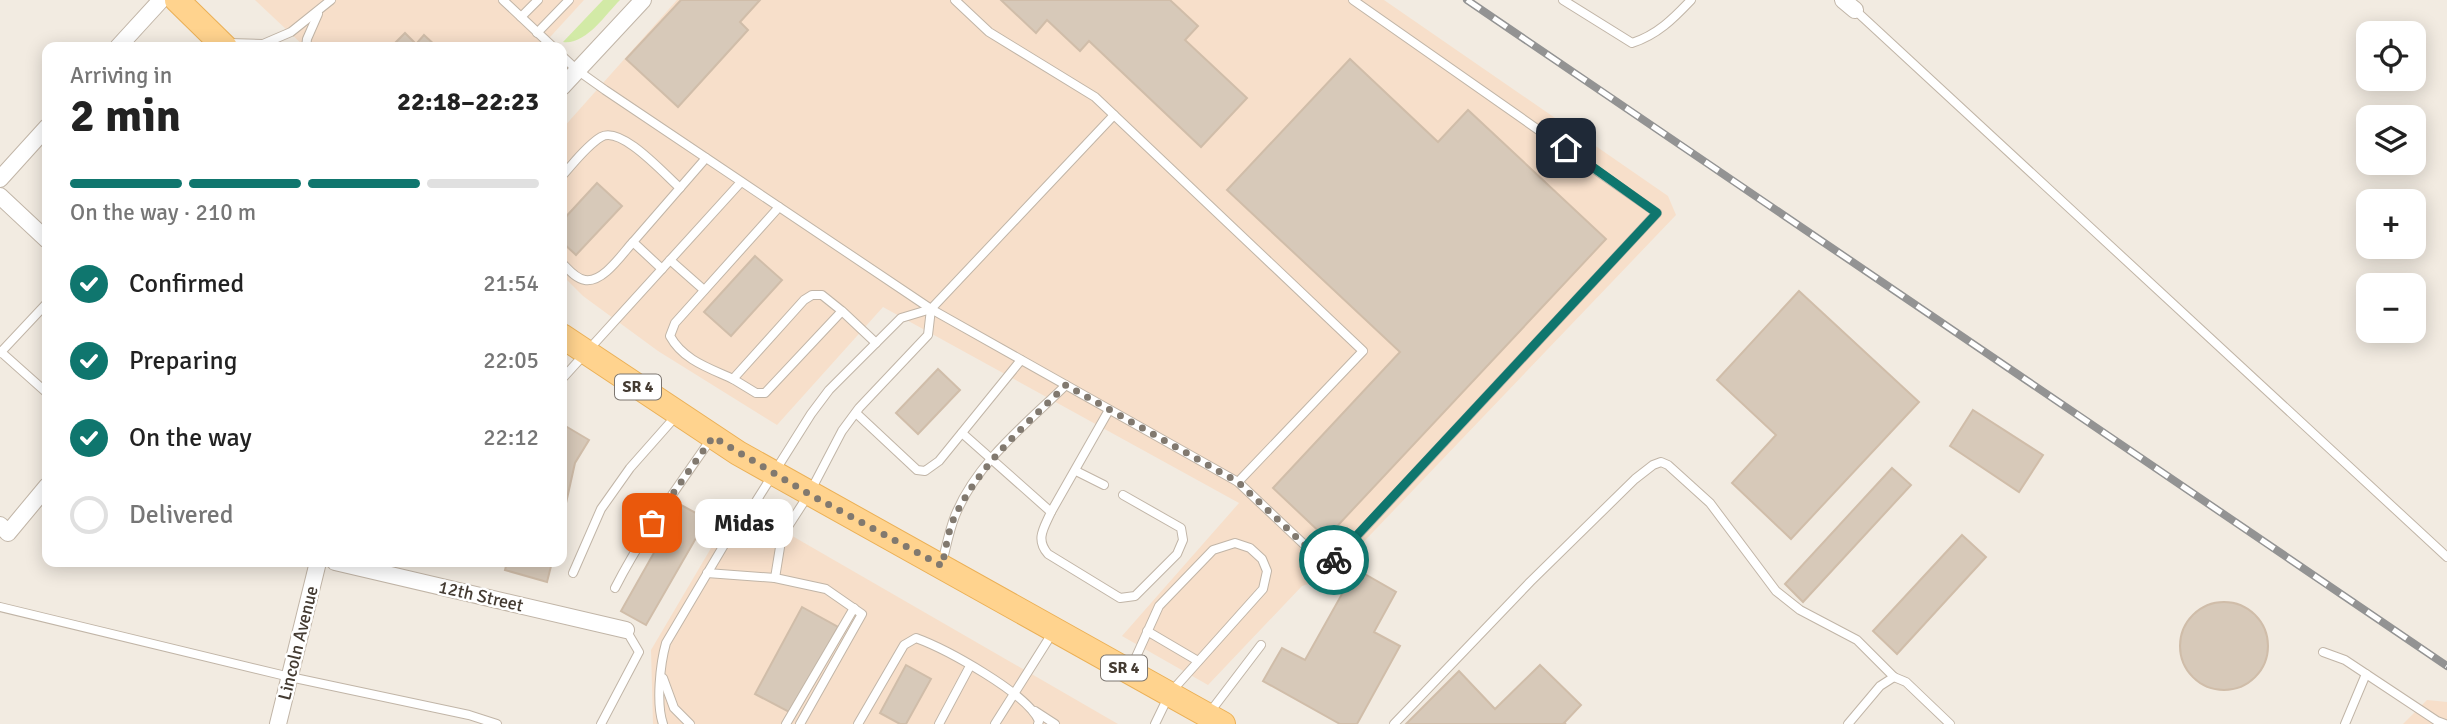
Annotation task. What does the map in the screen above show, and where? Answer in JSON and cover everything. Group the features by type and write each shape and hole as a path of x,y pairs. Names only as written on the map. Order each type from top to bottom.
{"main road":[{"path":"177,0 219,42"},
{"name":"SR 4","path":"567,340 713,437 809,494 1170,693 1211,721"}],"street":[{"path":"123,42 161,0"},
{"path":"567,81 643,0"},
{"path":"0,179 42,133"},
{"path":"0,197 42,235"},
{"path":"3,532 42,491"},
{"name":"Lincoln Avenue","path":"278,724 317,567"},
{"name":"12th Street","path":"356,567 626,630"}],"lane":[{"path":"267,42 291,32 331,0"},
{"path":"503,0 547,42"},
{"path":"521,18 538,0"},
{"path":"537,33 569,0"},
{"path":"955,0 989,32 1095,97 1363,351 1238,482"},
{"path":"567,61 741,182 931,309 1238,482 1328,567 1657,213 1353,0"},
{"path":"1563,0 1632,43 1648,38 1671,21 1691,0"},
{"path":"1849,5 2447,557"},
{"path":"307,42 319,11"},
{"path":"663,724 659,713 662,658 666,643 707,573 775,473 811,414 829,390 901,318 931,309 1114,116"},
{"path":"567,171 598,138 607,134 616,135 627,141 680,188"},
{"path":"567,268 575,276 585,280 596,278 606,271 706,158"},
{"path":"567,374 741,182"},
{"path":"779,207 675,323 670,336 677,348 690,358 756,393 765,393 842,311"},
{"path":"633,242 662,269"},
{"path":"670,260 704,290"},
{"path":"733,379 804,300 812,295 822,295 876,343"},
{"path":"42,308 1,352 42,389"},
{"path":"775,578 781,541 842,431 928,335 931,309"},
{"path":"856,413 917,470 925,471 939,461 1021,359"},
{"path":"942,566 955,516 971,488 993,459 1066,385"},
{"path":"1109,410 1051,512 1040,537 1042,547 1048,554 1120,598 1135,596 1177,554 1183,540 1181,528 1123,495"},
{"path":"573,573 601,509 630,468 678,414"},
{"path":"962,433 1051,512"},
{"path":"615,588 636,548 713,437"},
{"path":"1394,724 1530,582 1635,479 1661,462 1668,465 1710,502 1776,591 1800,610 1857,640 1894,677 1906,682 1950,724"},
{"path":"1076,471 1104,485"},
{"path":"1129,671 1159,606 1213,550 1235,543 1250,548 1262,559 1267,571 1263,589 1170,693 1155,724"},
{"path":"707,573 775,578 826,589 862,614 800,724"},
{"path":"0,607 290,677 469,715 497,724"},
{"path":"786,724 854,608"},
{"path":"995,724 1054,629"},
{"path":"601,724 639,652 626,630"},
{"path":"1147,631 1198,662"},
{"path":"858,724 904,645 916,638 935,645 1015,693 1055,724"},
{"path":"1211,721 1261,645"},
{"path":"2323,652 2345,660 2445,724"},
{"path":"939,724 970,666"},
{"path":"2344,724 2366,674"},
{"path":"662,676 674,708 690,724"},
{"path":"1848,724 1880,686 1894,677"},
{"path":"1035,711 1038,724"}],"shaded area":[{"path":"255,0 584,0 546,42 300,42"},
{"path":"677,0 1384,0 1668,196 1676,215 1330,577 1302,586 1208,685 1122,636 1239,503 883,307 777,425 658,351 583,296 567,280 567,123"},
{"path":"737,504 1118,724 653,724 651,650"},
{"path":"2427,700 2447,702 2447,724 2403,724"}],"green space":[{"path":"603,0 620,0 587,34 571,42 563,42"}],"building":[{"path":"681,0 760,0 740,22 748,30 678,107 626,59"},
{"path":"1001,0 1170,0 1198,26 1185,40 1247,98 1201,147 1089,41 1080,51 1047,20 1036,33"},
{"path":"405,33 414,42 396,42"},
{"path":"424,35 432,42 418,42"},
{"path":"1350,59 1438,142 1468,110 1606,239 1326,538 1273,488 1400,352 1227,190"},
{"path":"597,183 622,206 576,255 567,247 567,216"},
{"path":"755,256 782,280 731,336 704,312"},
{"path":"1799,291 1919,402 1791,539 1732,483 1776,435 1717,380"},
{"path":"938,369 960,390 918,434 896,413"},
{"path":"1973,410 2043,455 2019,492 1950,446"},
{"path":"567,427 589,440 575,463 567,499"},
{"path":"1892,468 1911,485 1803,602 1785,584"},
{"path":"681,505 707,519 646,625 621,611"},
{"path":"1962,535 1986,557 1897,654 1873,631"},
{"path":"506,567 551,567 547,582 505,570"},
{"path":"1356,569 1396,592 1374,632 1400,646 1357,724 1340,724 1263,681 1282,648 1305,660"},
{"path":"2224,602 2241,606 2255,615 2264,629 2268,646 2264,663 2255,677 2241,686 2224,690 2207,686 2193,677 2184,663 2180,646 2184,629 2193,615 2207,606"},
{"path":"802,607 838,627 791,713 755,694"},
{"path":"906,665 931,679 906,724 900,724 880,713"},
{"path":"1540,665 1581,705 1564,723 1566,724 1406,724 1459,671 1495,709"}],"railway":[{"path":"1467,0 2447,666"}],"way so far":[{"path":"652,523 713,437 809,494 942,566 955,516 971,488 1000,450 1066,385 1238,482 1328,567 1334,560"}],"place":[{"name":"Midas","path":"652,523"}],"route":[{"path":"1334,560 1657,213 1566,148"}]}
